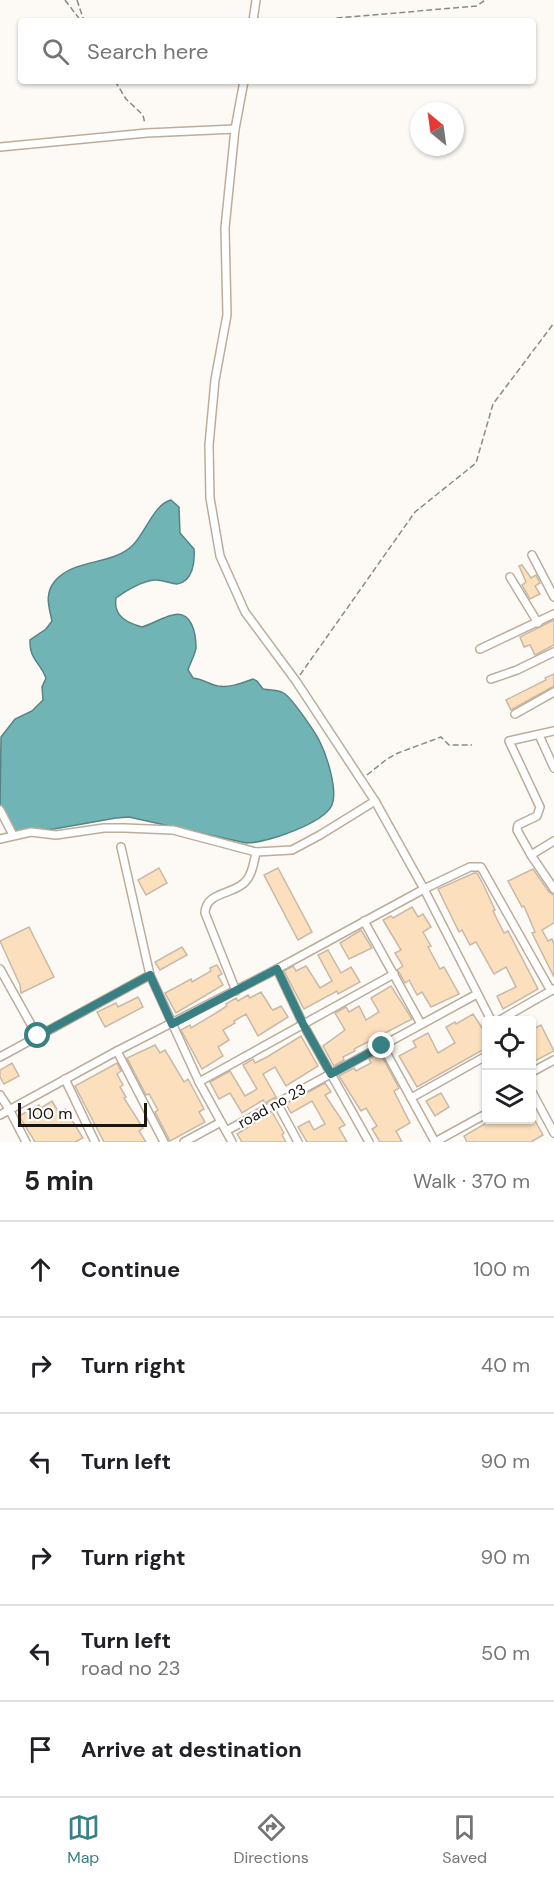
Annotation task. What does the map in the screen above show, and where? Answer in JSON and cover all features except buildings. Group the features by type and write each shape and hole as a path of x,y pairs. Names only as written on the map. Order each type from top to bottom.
{"street":[{"path":"253,18 256,0"},
{"path":"242,84 235,129 225,228 227,315 213,402 209,445 210,498 219,556 245,612 296,681 375,801 424,889 489,1016"},
{"path":"0,147 147,133 235,129"},
{"path":"532,555 554,597"},
{"path":"510,577 538,623"},
{"path":"480,649 554,614"},
{"path":"490,679 517,670 554,652"},
{"path":"515,714 554,692"},
{"path":"554,731 509,741 540,807 537,816 518,825 517,830 554,889"},
{"path":"539,735 554,768"},
{"path":"0,839 31,832 56,835 104,828 173,830 256,852 292,850 375,801"},
{"path":"0,810 13,835"},
{"path":"531,855 554,842"},
{"path":"121,847 150,975 199,1082 232,1142"},
{"path":"236,991 205,913 206,906 210,900 234,890 246,881 256,852"},
{"path":"0,1115 424,889 470,867 481,867 553,990 507,1016"},
{"path":"546,879 554,875"},
{"path":"364,921 421,1024"},
{"path":"0,969 38,1036"},
{"path":"277,969 303,1024 369,1142"},
{"path":"199,1082 394,974"},
{"path":"0,1057 150,975"},
{"name":"road no 23","path":"226,1131 477,994"},
{"path":"382,1046 435,1142 482,1116"},
{"path":"117,1051 164,1142"},
{"path":"411,1098 482,1058"},
{"path":"535,1070 554,1060"},
{"path":"65,1079 95,1142"},
{"path":"0,1095 26,1142"},
{"path":"536,1101 554,1133"},
{"path":"277,1103 298,1142"},
{"path":"184,1142 221,1122"}],"path":[{"path":"65,0 80,18"},
{"path":"77,0 82,18"},
{"path":"337,18 477,6 485,0"},
{"path":"116,84 126,99 142,115 147,133"},
{"path":"296,681 415,512 476,463 493,404 554,323"},
{"path":"361,779 387,759 441,737 448,745 472,745"}],"water":[{"path":"171,500 179,507 180,533 194,549 190,575 177,584 154,580 129,589 116,598 119,614 126,621 142,627 169,616 179,614 185,616 192,624 195,636 196,648 188,670 193,678 222,686 236,685 253,679 263,689 285,694 309,724 323,748 333,783 332,805 318,819 293,831 267,840 246,843 129,817 54,829 15,832 0,810 1,737 15,719 32,711 43,700 42,687 46,678 31,652 30,640 46,629 52,621 48,601 49,591 55,581 72,569 124,552 138,539 160,507"}],"route":[{"path":"38,1036 150,975 172,1024 277,969 303,1024 331,1074 382,1046"}]}
